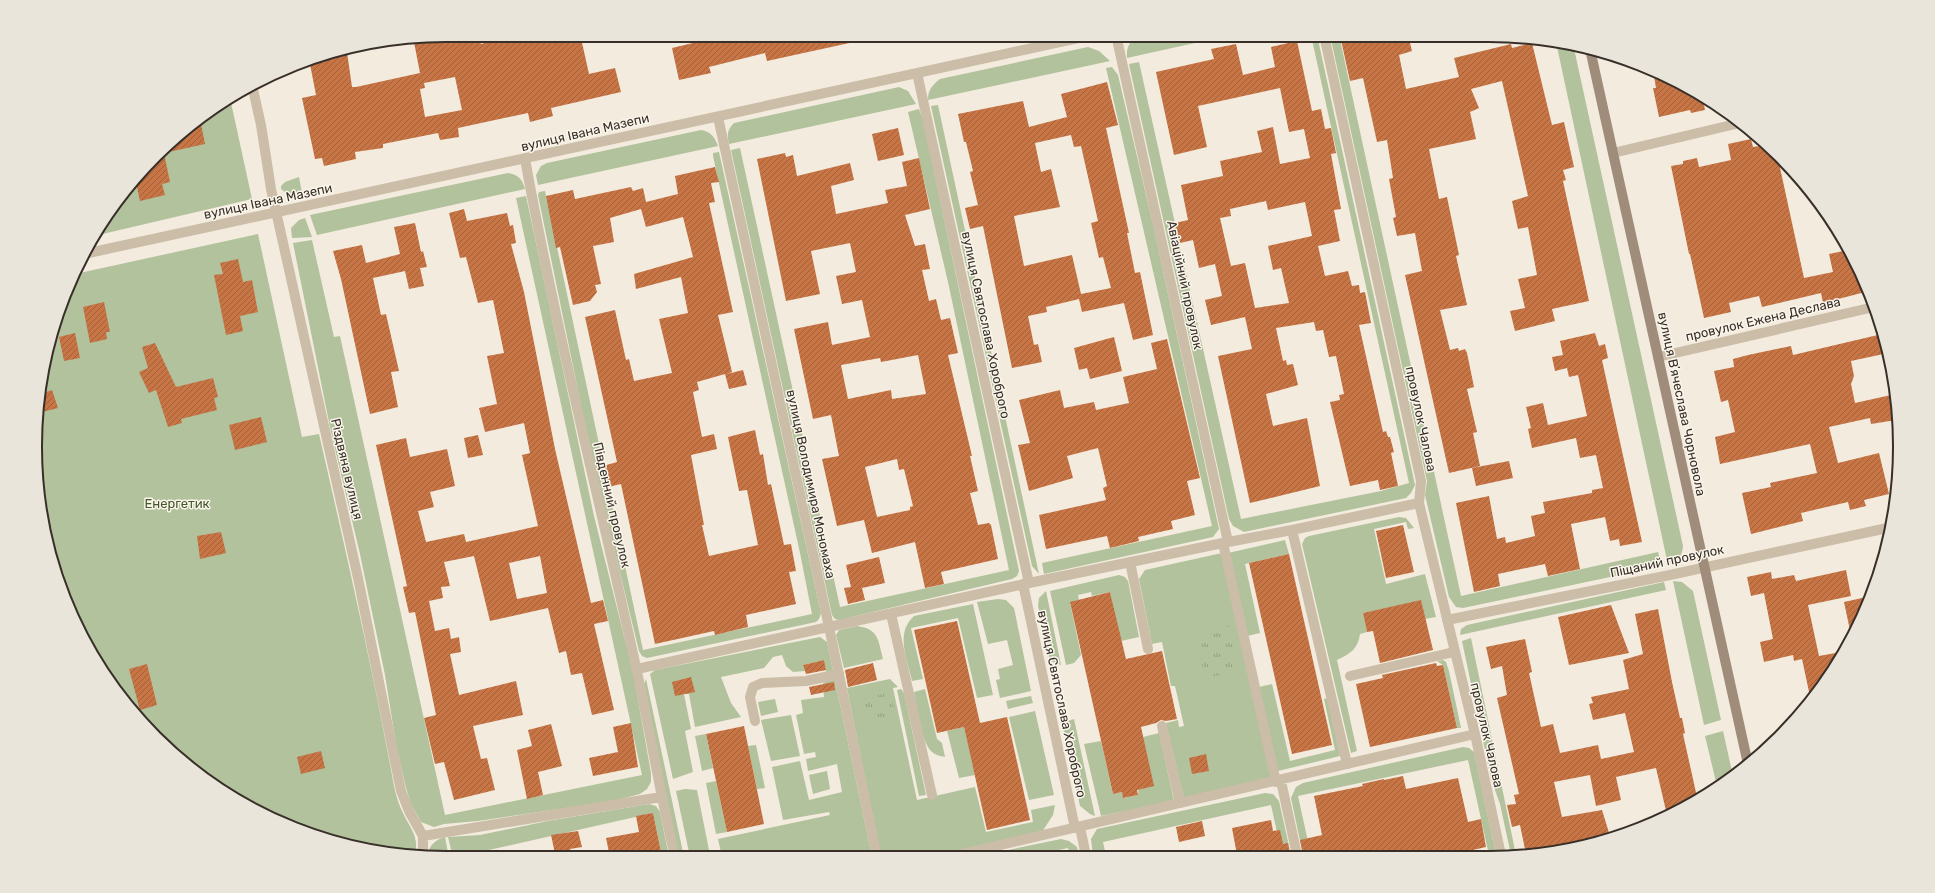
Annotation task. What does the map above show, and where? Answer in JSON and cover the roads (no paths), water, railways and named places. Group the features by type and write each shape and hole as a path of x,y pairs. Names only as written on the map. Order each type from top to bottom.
{"main road":[{"name":"вулиця Вʼячеслава Чорновола","path":"1591,56 1747,758"}],"street":[{"name":"вулиця Івана Мазепи","path":"92,252 917,74 1038,42"},
{"name":"Авіаційний провулок","path":"1118,42 1278,782"},
{"name":"провулок Чалова","path":"1326,42 1421,481 1419,503 1475,734 1500,851"},
{"name":"вулиця Святослава Хороброго","path":"917,74 1077,828 1084,851"},
{"name":"Різдвяна вулиця","path":"253,91 277,212 358,578 401,792 409,811 423,836 423,850"},
{"name":"вулиця Володимира Мономаха","path":"718,117 839,674 876,851"},
{"path":"1613,153 1733,125"},
{"name":"Південний провулок","path":"525,159 579,422 636,669 661,797 674,851"},
{"name":"провулок Ежена Деслава","path":"1658,357 1869,308"},
{"path":"636,669 1026,584 1419,503"},
{"name":"Піщаний провулок","path":"1447,620 1670,575 1704,566 1884,528"},
{"path":"1292,530 1347,764"},
{"path":"1130,562 1148,649"},
{"path":"891,614 932,795"},
{"path":"1350,676 1454,652"},
{"path":"755,721 750,697 753,687 762,683 806,681 839,674"},
{"path":"1162,726 1180,803"},
{"path":"975,851 1180,803 1278,782 1475,734"},
{"path":"1278,782 1296,851"},
{"path":"423,836 661,797"}],"park label":[{"name":"Енергетик","path":"177,503"}]}
